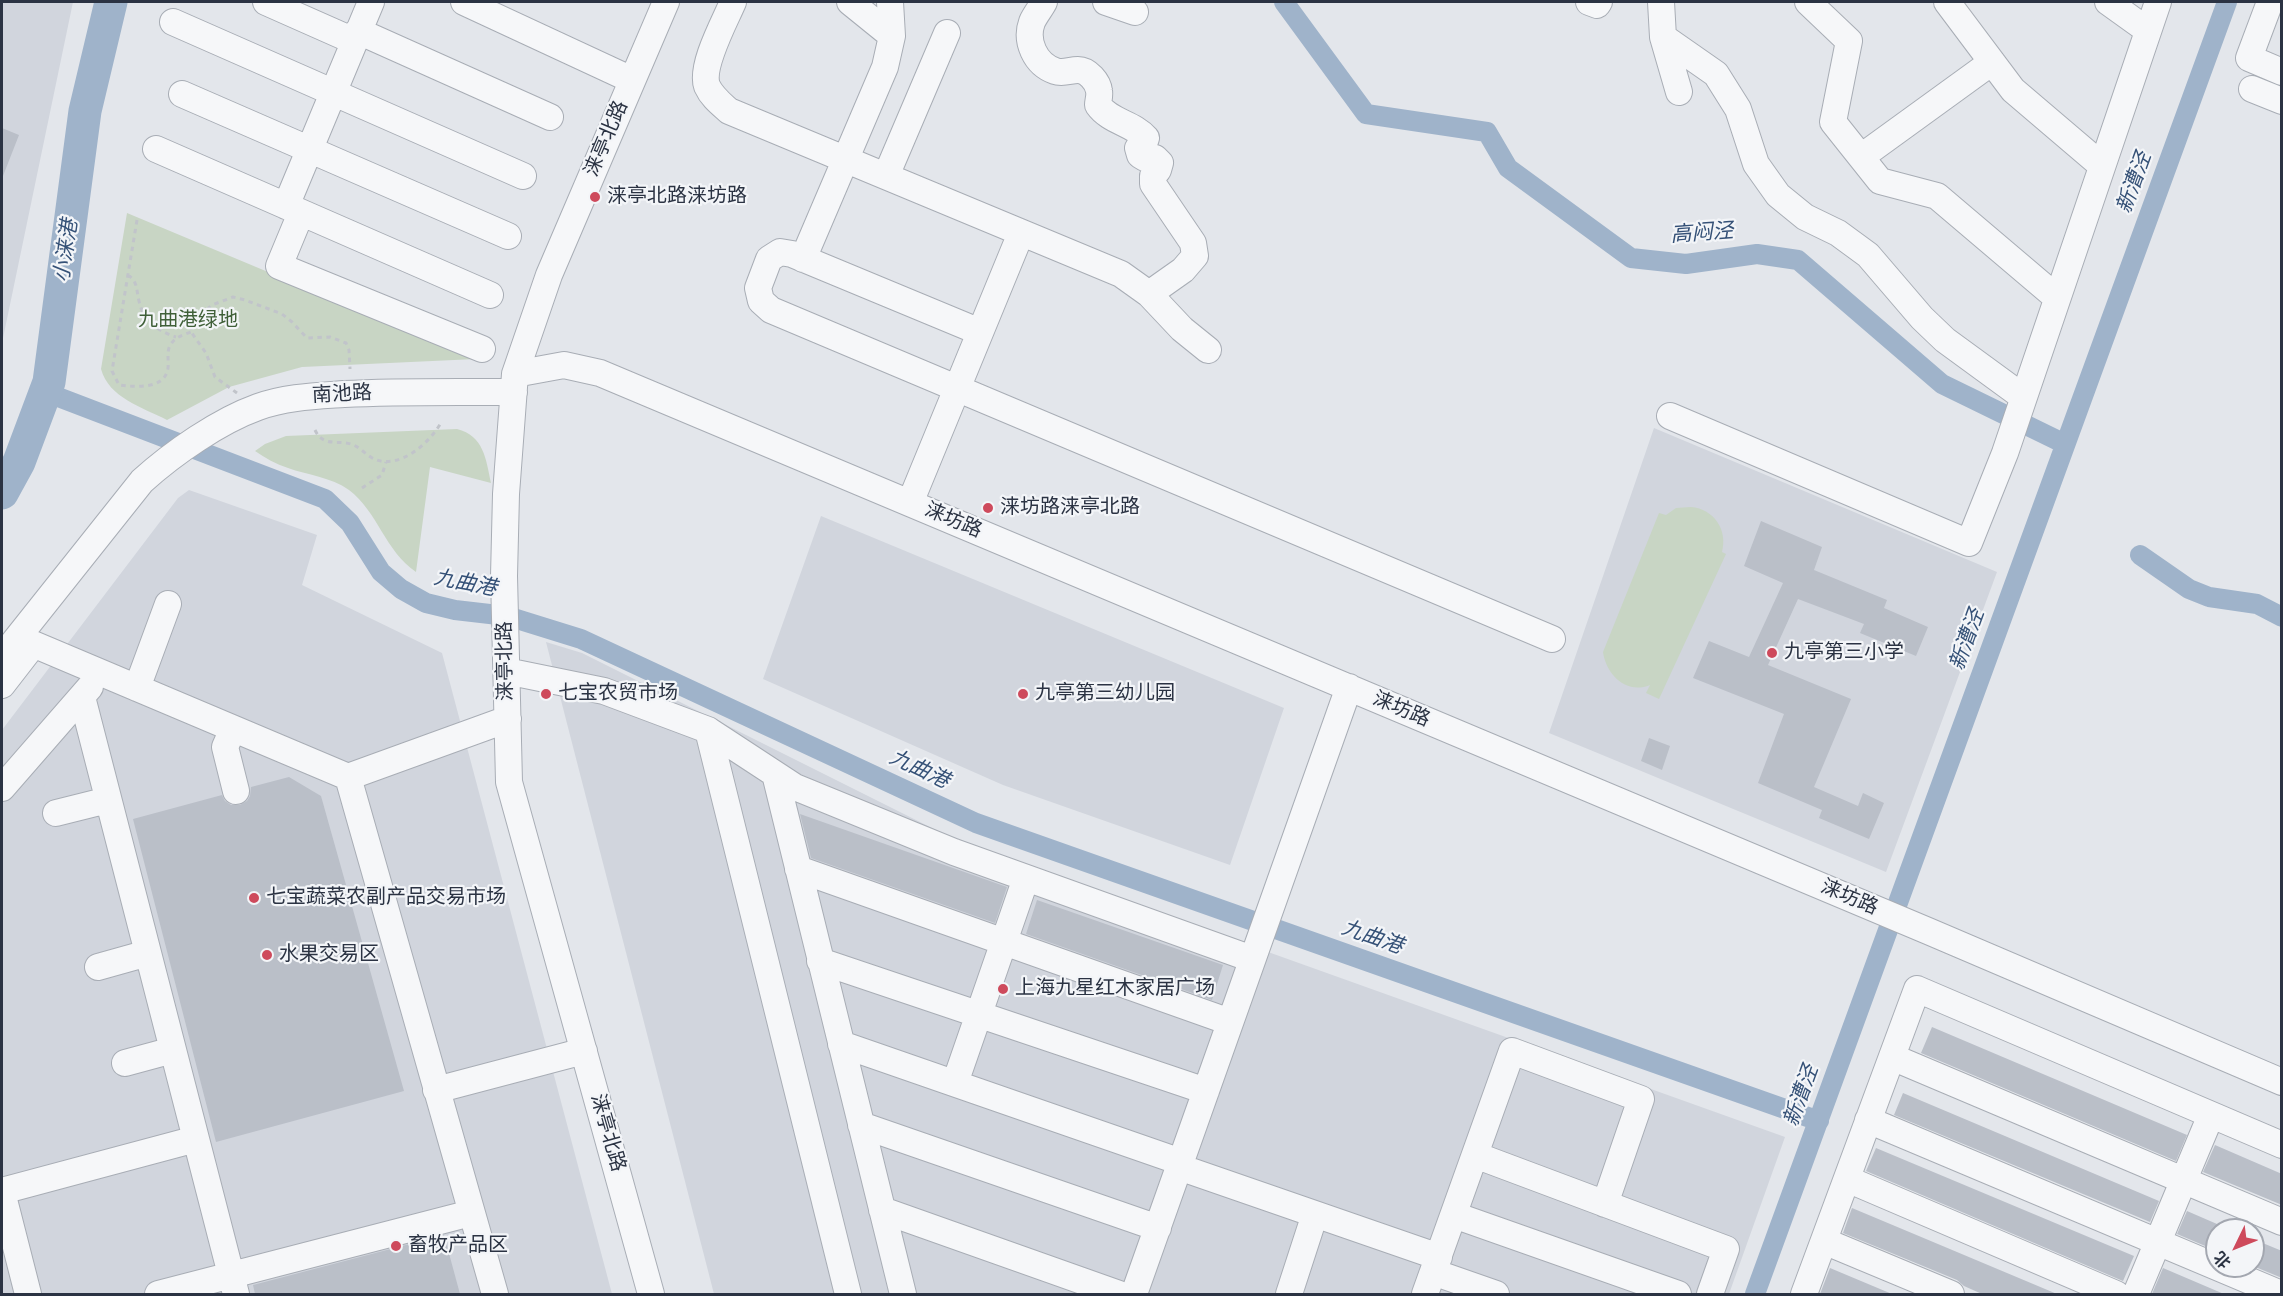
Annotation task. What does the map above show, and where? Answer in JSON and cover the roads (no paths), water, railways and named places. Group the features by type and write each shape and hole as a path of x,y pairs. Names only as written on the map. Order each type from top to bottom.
{"street":[{"path":"266,2 356,36 550,117"},
{"path":"371,2 309,150 279,266 482,349"},
{"path":"464,2 510,11 632,80"},
{"name":"涞亭北路","path":"651,1294 509,782 504,576 506,494 514,383 549,274 666,2"},
{"path":"733,2 706,68 706,84 714,98 729,111 1121,274 1149,294 1182,329 1208,350"},
{"path":"850,2 892,36"},
{"path":"803,259 885,67 892,36 890,2"},
{"path":"1044,2 1032,22 1029,40 1035,55 1047,67 1057,72 1081,69 1096,82 1099,92 1098,105 1104,114 1141,132 1146,138 1144,144 1138,148 1140,155 1145,158 1155,158 1160,163 1153,176 1153,184 1193,243 1195,256 1183,270 1149,294"},
{"path":"1106,2 1135,12"},
{"path":"1589,2 1598,5 1599,2"},
{"path":"1660,2 1663,37 1679,92"},
{"path":"1808,2 1849,41 1833,122 1880,181 1937,196 2056,297"},
{"path":"1947,2 2013,90 2101,165"},
{"path":"2108,2 2147,30"},
{"path":"1670,416 1969,543 2005,453 2056,297 2158,2"},
{"path":"2270,2 2249,58 2282,72"},
{"path":"173,22 523,176"},
{"path":"886,176 947,33"},
{"path":"1663,37 1716,74 1738,109 1756,164 1778,195 1805,217 1838,233 1868,255 1922,318 1945,340 2024,392"},
{"path":"1861,157 1992,62"},
{"path":"2253,89 2282,101"},
{"path":"182,94 508,236"},
{"path":"156,149 490,295"},
{"path":"910,503 1022,233"},
{"path":"980,332 803,259 780,252 770,259 758,288 761,301 771,310 1552,639"},
{"name":"涞坊路","path":"514,383 564,365 600,373 2282,1082"},
{"name":"南池路","path":"2,657 142,480 174,455 216,428 257,407 296,397 514,383"},
{"path":"2,685 153,491 182,466 174,455"},
{"path":"137,688 168,604"},
{"path":"33,644 348,777 507,719"},
{"path":"506,660 604,691 708,730 795,787 954,852 1253,956"},
{"path":"2,788 101,674"},
{"path":"1134,1294 1348,687"},
{"path":"82,697 234,1285"},
{"path":"233,729 225,747 236,791"},
{"path":"708,730 848,1294"},
{"path":"775,774 903,1294"},
{"path":"348,777 495,1294"},
{"path":"56,813 108,800"},
{"path":"798,869 1230,1022"},
{"path":"955,1083 1026,878"},
{"path":"99,967 148,953"},
{"path":"820,961 1206,1091"},
{"path":"1804,1294 1917,989 2282,1145"},
{"path":"841,1044 1315,1214 1432,1274 1496,1294"},
{"path":"125,1063 173,1050"},
{"path":"436,1090 584,1051"},
{"path":"1432,1274 1512,1052 1641,1099 1605,1204"},
{"path":"1892,1058 2282,1222"},
{"path":"2136,1294 2211,1115"},
{"path":"1869,1120 2281,1294"},
{"path":"861,1125 1158,1228"},
{"path":"28,1294 2,1191 196,1139"},
{"path":"1475,1155 1726,1249 1710,1294"},
{"path":"1847,1179 2116,1294"},
{"path":"882,1210 1119,1294"},
{"path":"158,1294 234,1285 471,1213"},
{"path":"1289,1294 1315,1214"},
{"path":"1454,1215 1678,1294"},
{"path":"1824,1241 1951,1294"}],"waterway":[{"name":"小涞港","path":"2,493 19,462 49,382 85,111 111,2"},
{"name":"高闷泾","path":"1284,2 1366,114 1487,132 1508,168 1631,258 1686,264 1757,254 1798,260 1942,384 2065,444"},
{"name":"新漕泾","path":"1755,1294 2227,2"},
{"name":"九曲港","path":"45,392 325,499 350,523 381,572 401,589 426,603 455,610 507,616 581,639 976,823 1819,1121"},
{"path":"2140,555 2189,589 2209,597 2257,604 2282,617"}],"place":[{"name":"涞亭北路涞坊路","path":"595,197"},
{"name":"涞坊路涞亭北路","path":"988,508"},
{"name":"九亭第三小学","path":"1772,653"},
{"name":"七宝农贸市场","path":"546,694"},
{"name":"九亭第三幼儿园","path":"1023,694"},
{"name":"七宝蔬菜农副产品交易市场","path":"254,898"},
{"name":"水果交易区","path":"267,955"},
{"name":"上海九星红木家居广场","path":"1003,989"},
{"name":"畜牧产品区","path":"396,1246"}],"park label":[{"name":"九曲港绿地","path":"188,321"}]}
